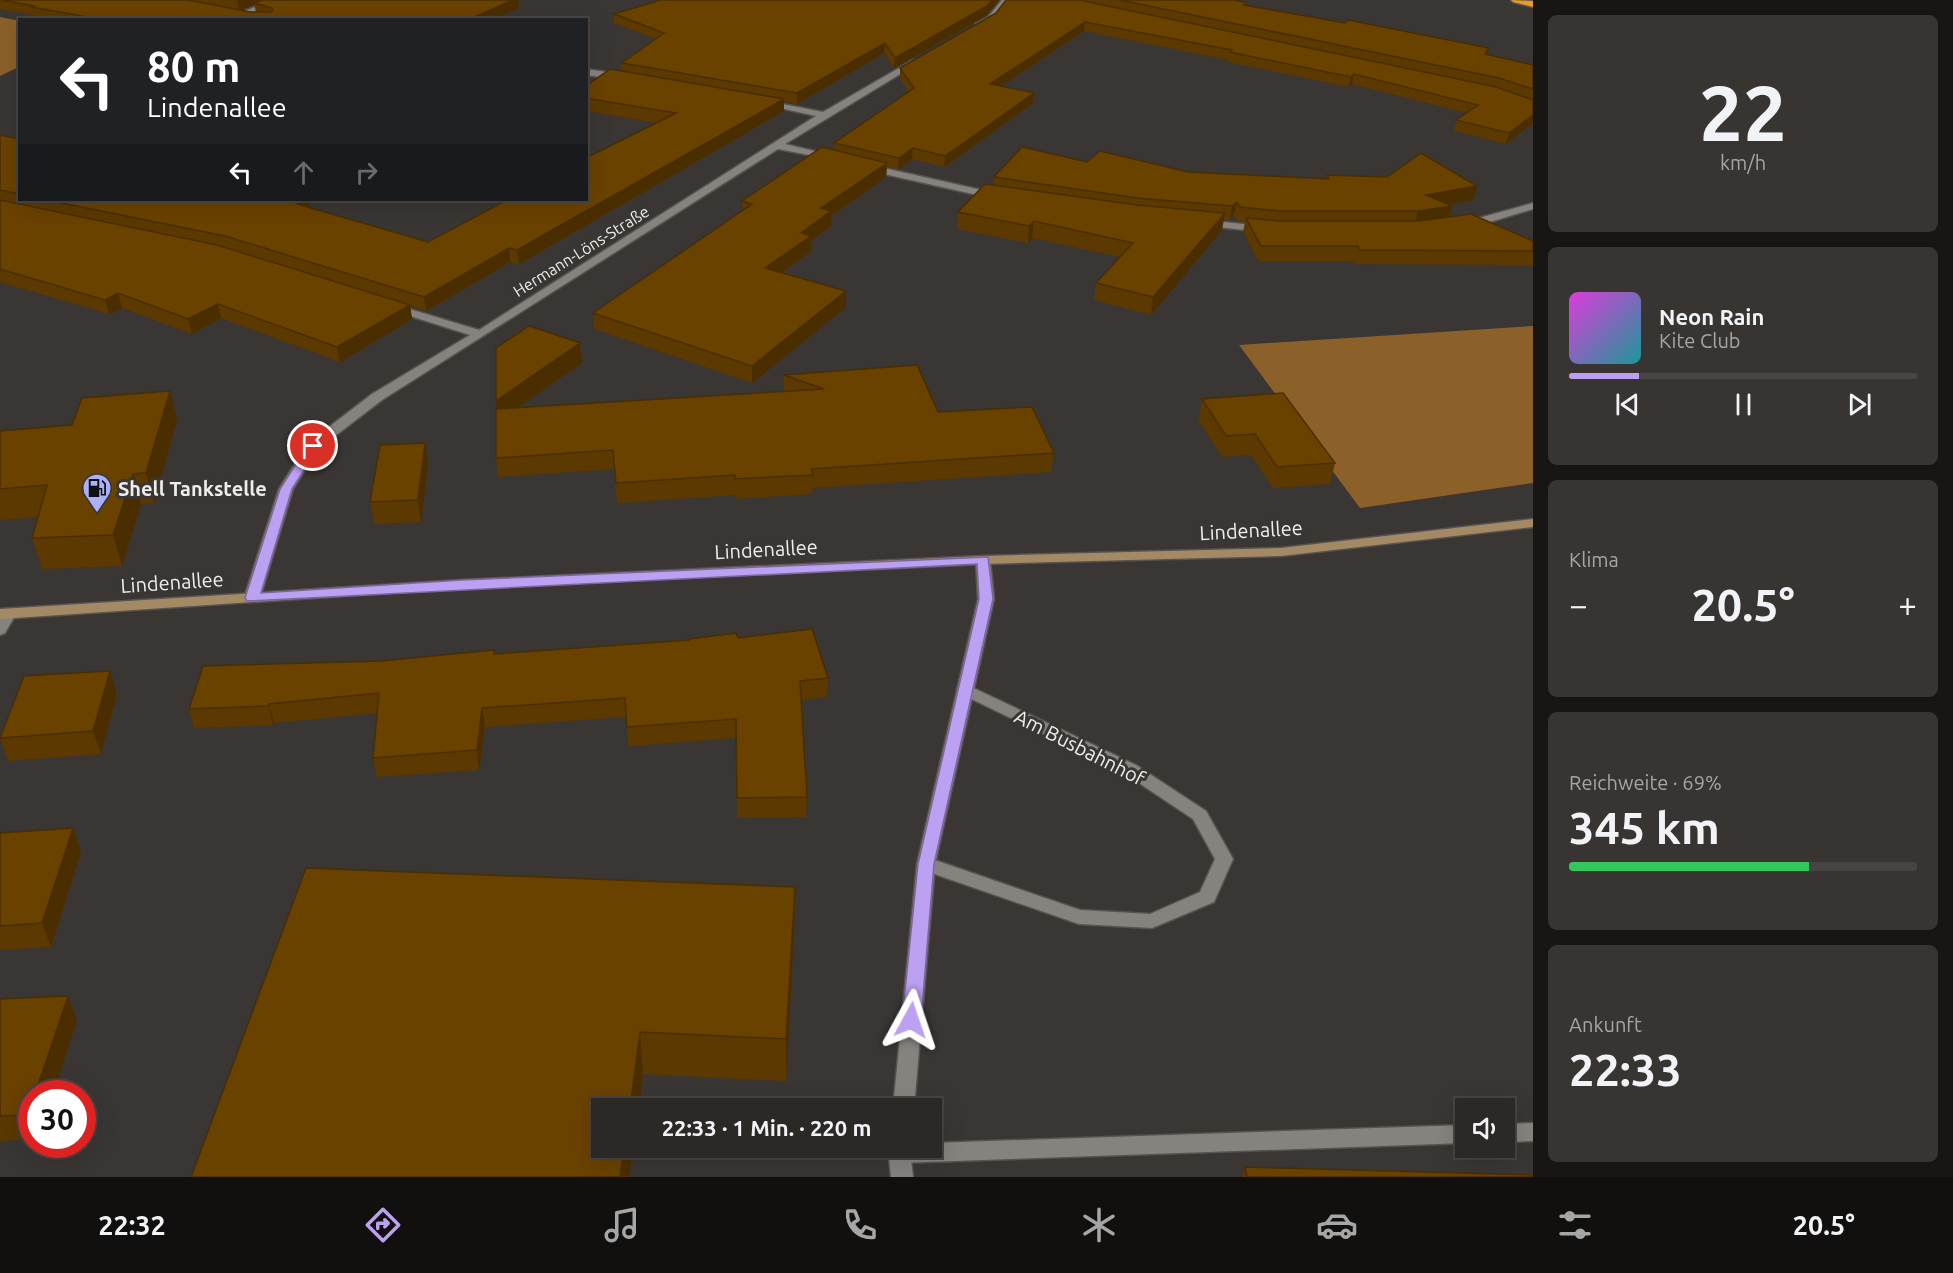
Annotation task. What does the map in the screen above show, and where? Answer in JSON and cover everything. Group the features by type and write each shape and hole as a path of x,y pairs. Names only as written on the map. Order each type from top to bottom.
{"highway":[{"path":"1516,0 1533,4"}],"street":[{"path":"239,15 279,0"},
{"path":"971,30 991,19 1006,0"},
{"path":"228,13 259,18"},
{"name":"Hermann-Löns-Straße","path":"252,598 286,489 313,446 376,397 480,334 824,116 922,59"},
{"path":"588,72 633,80"},
{"path":"760,101 824,116"},
{"path":"779,146 978,194 1011,198"},
{"path":"1451,225 1486,220 1533,206"},
{"path":"1194,222 1277,230"},
{"path":"380,303 480,334"},
{"name":"Lindenallee","path":"4,614 462,584 983,560 1281,552 1533,523"},
{"path":"904,1098 926,864 986,599 983,560"},
{"path":"0,630 4,614"},
{"name":"Am Busbahnhof","path":"926,864 1079,917 1152,921 1207,897 1224,859 1200,815 1140,775 965,689"},
{"path":"1515,1133 1533,1132"},
{"path":"942,1150 1455,1134"},
{"path":"900,1158 902,1177"}],"shaded area":[{"path":"0,17 18,21 18,67 0,76"},
{"path":"1533,326 1533,483 1360,508 1239,345"}],"building":[{"path":"1,0 188,0 250,12 271,12 272,8 254,3 262,0 513,0 472,18 94,18 31,7 35,6"},
{"path":"661,0 992,0 987,6 895,58 885,43 797,93 622,63 664,33 614,14"},
{"path":"1006,0 1079,0 1496,87 1533,100 1533,115 1509,133 1456,120 1478,105 1354,74 1351,77 1230,52 1232,50 1085,22 990,84 1034,93 945,156 913,148 899,158 834,143 914,88 900,68 996,13"},
{"path":"1120,0 1234,0 1247,3 1244,5 1345,23 1348,20 1489,48 1485,54 1533,65 1533,89 1499,78"},
{"path":"610,69 784,99 517,250 509,248 424,297 225,236 52,201 302,201 297,204 428,242 505,201 588,201 588,157 676,113 588,98 588,85"},
{"path":"0,135 18,139 18,194 0,190"},
{"path":"822,147 887,163 821,208 831,211 801,233 811,236 765,268 846,291 752,366 593,313 752,204 742,201"},
{"path":"1022,147 1087,162 1100,151 1188,172 1329,179 1327,175 1387,177 1421,153 1477,186 1426,195 1452,206 1418,211 1280,211 1240,207 1237,202 1232,206 1137,198 994,177"},
{"path":"985,184 1137,205 1225,213 1153,297 1096,283 1133,243 1034,221 1029,226 958,212"},
{"path":"0,200 217,245 410,305 337,347 218,304 188,319 118,293 105,300 0,269"},
{"path":"1471,214 1533,241 1533,251 1360,250 1358,246 1261,246 1246,218 1280,221 1419,221"},
{"path":"529,326 580,343 496,401 496,348"},
{"path":"917,365 938,412 1032,407 1054,453 811,469 813,475 735,479 735,475 616,483 613,450 496,458 496,409 824,389 784,375"},
{"path":"170,391 146,473 133,474 113,535 32,538 47,485 0,489 0,431 72,425 82,398"},
{"path":"1283,393 1335,463 1277,467 1255,434 1226,436 1202,399"},
{"path":"425,443 418,500 370,502 380,445"},
{"path":"812,629 828,678 800,681 807,797 737,798 736,719 627,727 625,698 482,708 477,750 373,758 379,693 269,704 269,706 189,709 203,666 382,661 494,650 494,654 689,640 736,633 738,638"},
{"path":"110,671 93,731 0,738 24,676"},
{"path":"73,828 42,923 0,926 0,833"},
{"path":"306,868 795,887 786,1039 640,1032 631,1098 591,1098 591,1158 623,1158 620,1177 191,1177"},
{"path":"68,996 40,1080 18,1080 18,1115 0,1116 0,999"},
{"path":"1245,1167 1533,1175 1533,1177 1247,1177"}],"place":[{"name":"Shell Tankstelle","path":"97,514"}],"route":[{"path":"313,446 286,489 252,598 462,584 983,560 986,599 926,864 911,1020"}]}
